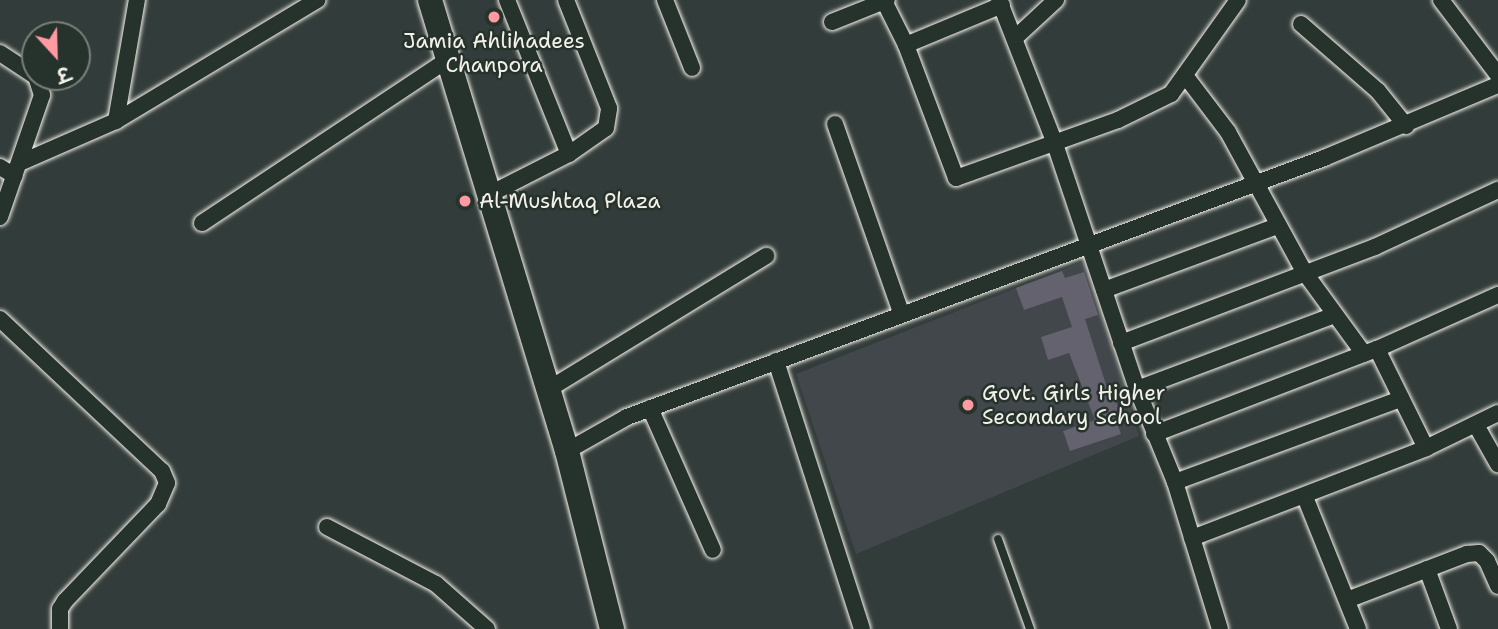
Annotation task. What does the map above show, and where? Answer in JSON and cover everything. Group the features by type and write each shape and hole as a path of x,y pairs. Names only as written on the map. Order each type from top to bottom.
{"main road":[{"path":"429,0 549,389 612,629"}],"street":[{"path":"116,121 137,0"},
{"path":"0,167 19,169 116,121 317,0"},
{"path":"507,0 569,154"},
{"path":"490,194 569,154 606,128 609,108 566,0"},
{"path":"665,0 692,68"},
{"path":"832,22 886,0 906,45 956,178 1147,109 1186,78 1238,0"},
{"path":"1015,38 1056,0"},
{"path":"1441,0 1496,69"},
{"path":"906,45 1000,3 1055,144 1137,389 1175,482 1220,629"},
{"path":"1301,24 1378,91 1406,126"},
{"path":"0,53 21,67"},
{"path":"202,223 449,59"},
{"path":"1186,78 1228,132 1305,273 1335,315 1370,351 1401,399 1426,448"},
{"path":"567,451 650,408 1406,126 1498,85"},
{"path":"0,217 19,169 42,95 41,91"},
{"path":"835,124 902,315"},
{"path":"1121,343 1305,273 1498,190"},
{"path":"1104,290 1277,226"},
{"path":"549,389 766,256"},
{"path":"1154,434 1370,351 1498,295"},
{"path":"1137,389 1335,315"},
{"path":"0,319 153,462 167,482 158,504 65,601 60,609 60,629"},
{"path":"776,362 862,629"},
{"path":"1175,482 1401,399"},
{"path":"650,408 713,550"},
{"path":"1192,538 1305,497 1426,448 1498,413"},
{"path":"1476,425 1498,464"},
{"path":"1305,497 1358,629"},
{"path":"327,527 436,584 485,628"},
{"path":"1346,600 1427,569 1479,554 1498,586"},
{"path":"1427,569 1449,629"}],"lane":[{"path":"998,539 1030,629"}],"shaded area":[{"name":"Govt. Girls Higher Secondary School","path":"1085,261 1139,436 856,554 796,374"}],"building":[{"path":"1062,271 1065,278 1084,272 1098,315 1085,319 1108,391 1112,389 1119,410 1113,412 1121,434 1070,451 1063,431 1095,420 1069,353 1048,360 1041,337 1072,327 1062,297 1024,310 1016,288"}],"place":[{"name":"Jamia Ahlihadees Chanpora","path":"494,17"},
{"name":"Al-Mushtaq Plaza","path":"465,201"},
{"name":"Govt. Girls Higher Secondary School","path":"968,405"}]}
